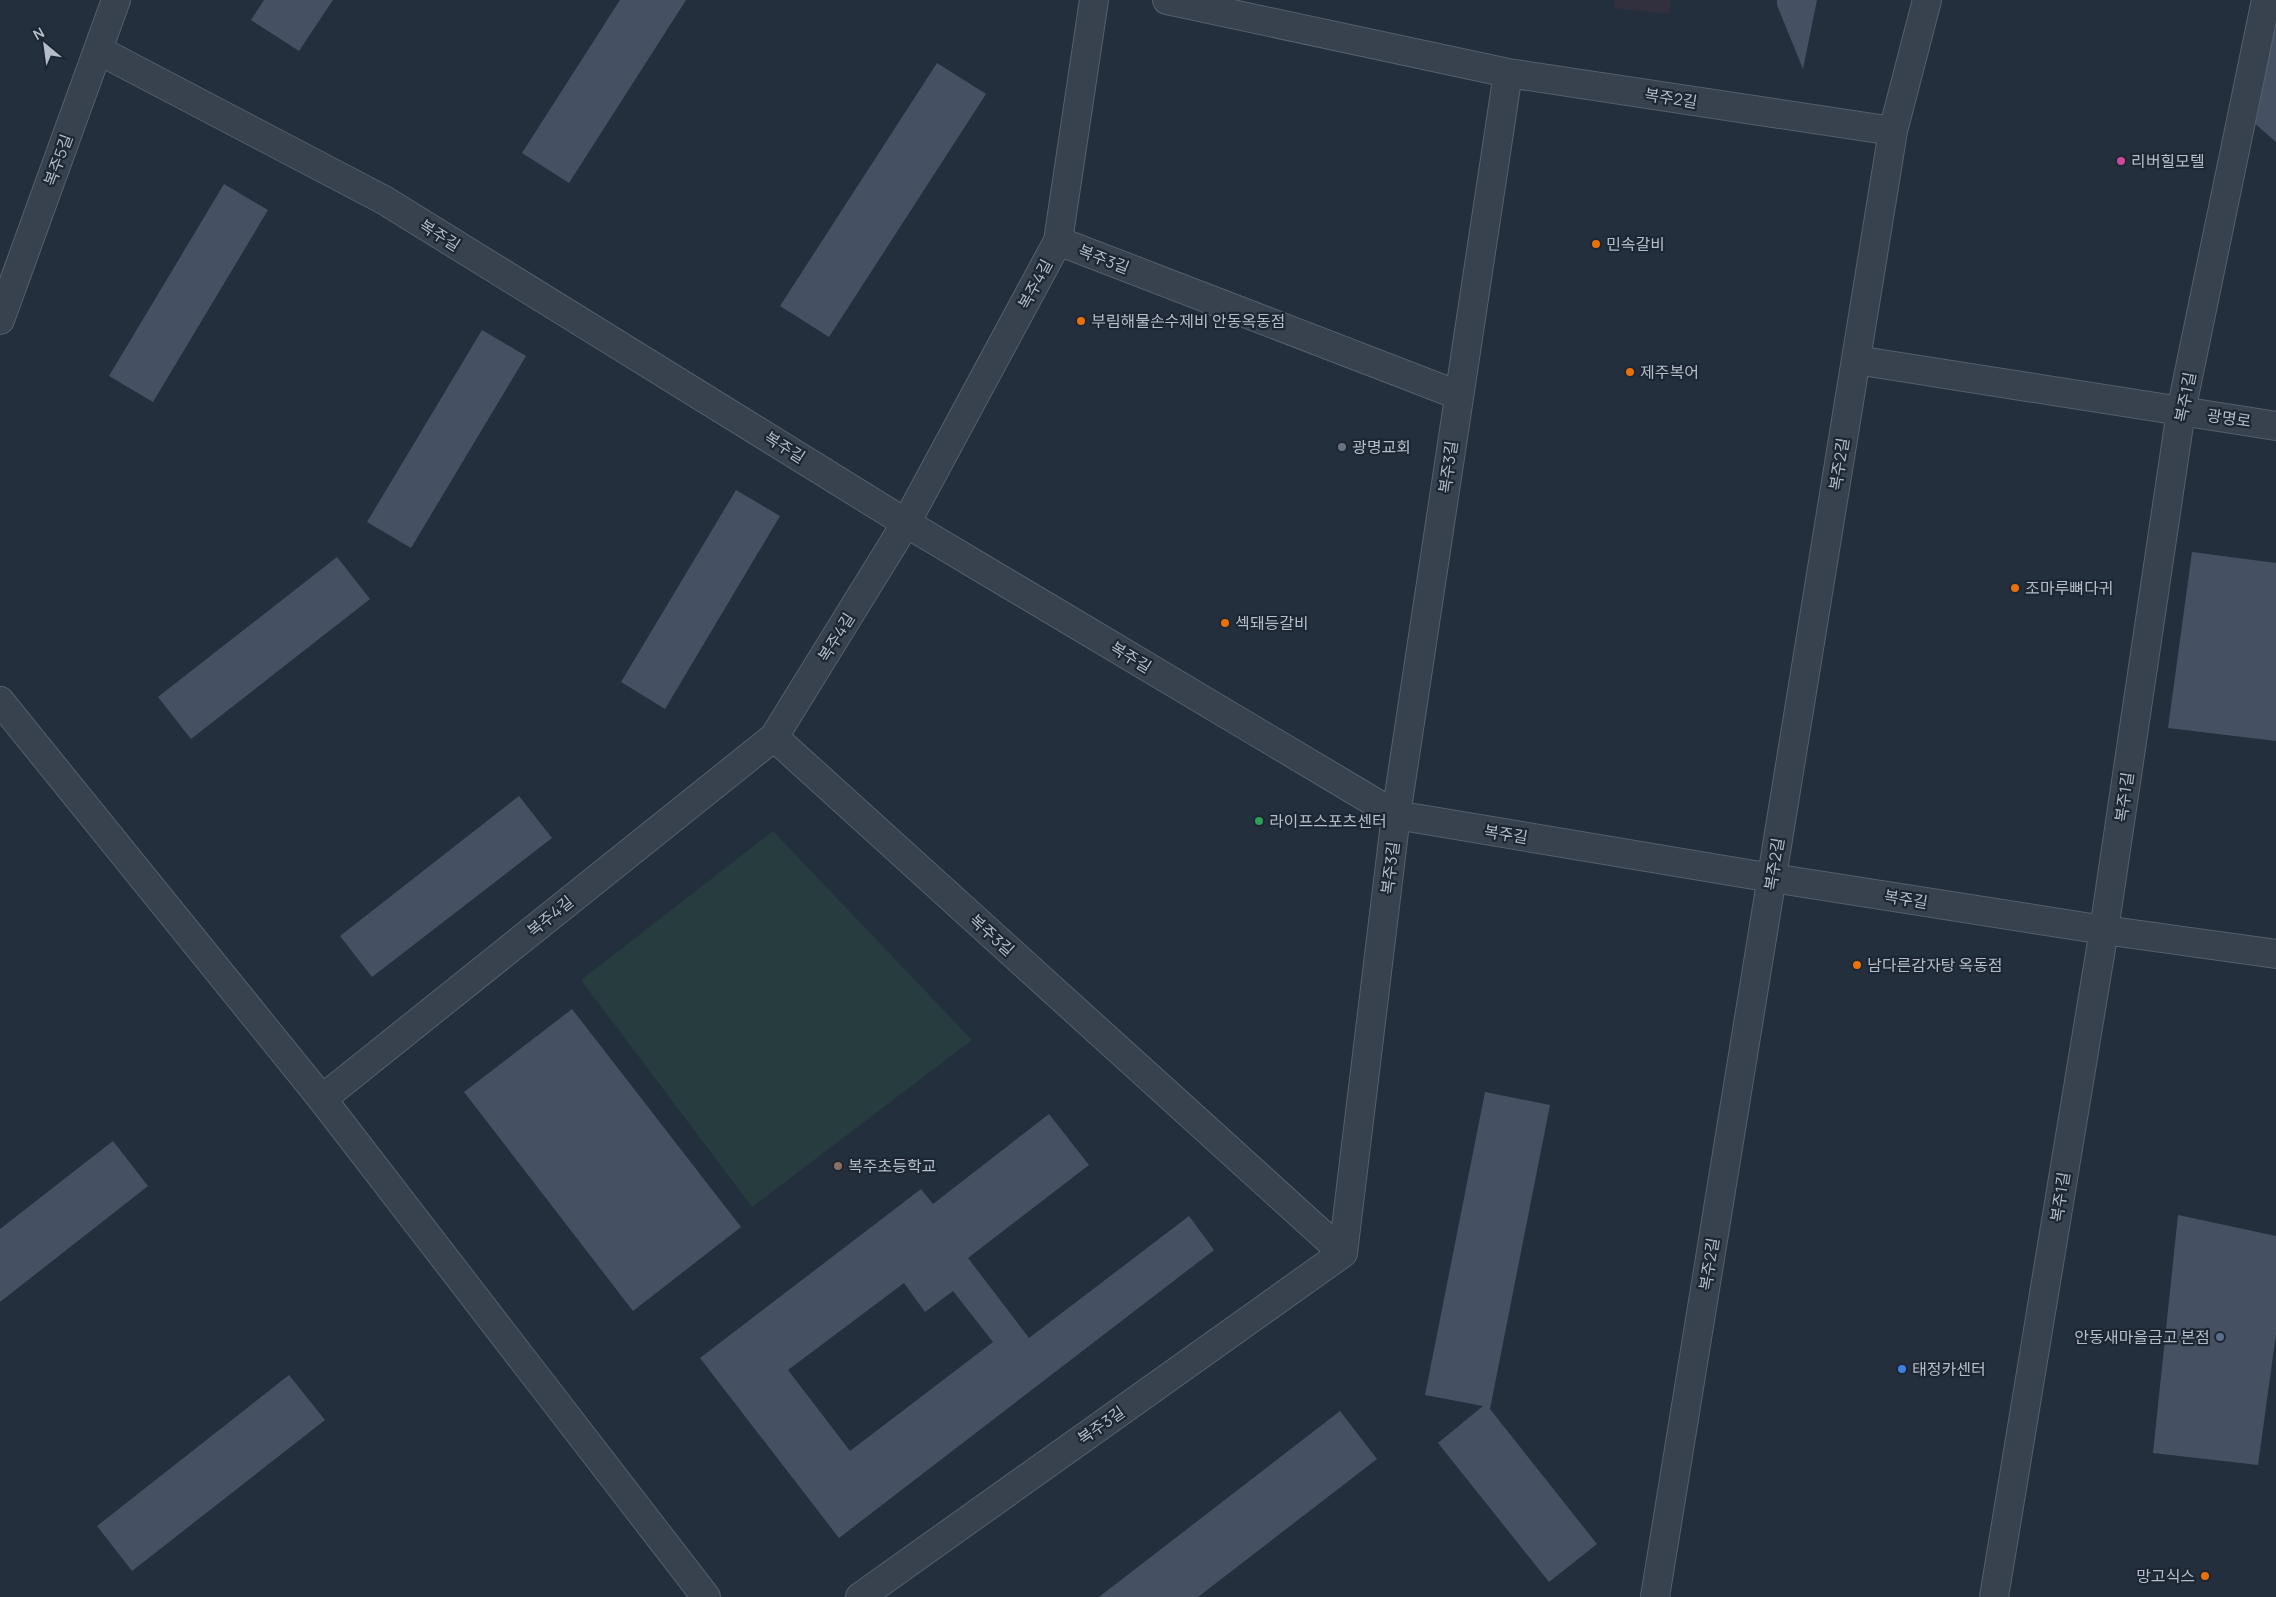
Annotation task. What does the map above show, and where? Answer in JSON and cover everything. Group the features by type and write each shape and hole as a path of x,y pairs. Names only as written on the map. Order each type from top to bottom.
{"street":[{"name":"복주5길","path":"0,320 116,0"},
{"name":"복주4길","path":"322,1099 774,737 906,523 1058,241 1094,0"},
{"name":"복주2길","path":"1167,0 1508,73 1894,131"},
{"name":"복주2길","path":"1655,1597 1894,131 1927,0"},
{"name":"복주1길","path":"1994,1597 2104,930 2181,411 2266,0"},
{"name":"복주길","path":"98,50 384,200 906,523 1396,816 1772,878 2104,930 2276,954"},
{"name":"복주3길","path":"860,1597 1343,1253 1396,816 1508,73"},
{"name":"복주3길","path":"1058,241 1458,395"},
{"name":"광명로","path":"1856,360 2276,426"},
{"path":"0,701 322,1099 706,1597"},
{"name":"복주3길","path":"774,737 1343,1253"}],"shaded area":[{"path":"1615,0 1671,0 1669,14 1614,8"}],"green space":[{"path":"773,831 972,1040 752,1207 581,980"}],"building":[{"path":"264,0 333,0 299,51 251,20"},
{"path":"620,0 686,0 569,183 522,153"},
{"path":"1777,0 1817,0 1803,69 1777,5"},
{"path":"2276,2 2276,142 2252,121"},
{"path":"937,63 986,94 829,337 780,306"},
{"path":"224,184 268,210 153,402 109,376"},
{"path":"482,330 526,356 411,548 367,522"},
{"path":"736,490 780,516 665,709 621,682"},
{"path":"2192,552 2276,563 2276,741 2168,728"},
{"path":"337,557 370,599 191,739 158,697"},
{"path":"519,796 552,838 372,977 340,936"},
{"path":"572,1009 741,1227 633,1311 464,1092"},
{"path":"1485,1092 1550,1105 1490,1409 1597,1544 1549,1582 1438,1443 1483,1406 1425,1395"},
{"path":"1049,1114 1089,1165 968,1258 1029,1338 1189,1216 1214,1250 839,1538 700,1358 921,1189 933,1204","holes":["904,1283 925,1312 953,1291 993,1342 850,1451 788,1370"]},
{"path":"113,1141 148,1186 0,1302 0,1229"},
{"path":"2178,1215 2276,1236 2276,1334 2258,1465 2153,1453"},
{"path":"289,1375 325,1420 132,1571 97,1526"},
{"path":"1340,1411 1377,1459 1198,1597 1099,1597"}],"place":[{"name":"리버힐모텔","path":"2121,161"},
{"name":"민속갈비","path":"1596,244"},
{"name":"부림해물손수제비 안동옥동점","path":"1081,321"},
{"name":"제주복어","path":"1630,372"},
{"name":"광명교회","path":"1342,447"},
{"name":"조마루뼈다귀","path":"2015,588"},
{"name":"섹돼등갈비","path":"1225,623"},
{"name":"라이프스포츠센터","path":"1259,821"},
{"name":"남다른감자탕 옥동점","path":"1857,965"},
{"name":"복주초등학교","path":"838,1166"},
{"name":"안동새마을금고 본점","path":"2220,1337"},
{"name":"태정카센터","path":"1902,1369"},
{"name":"망고식스","path":"2205,1576"}]}
